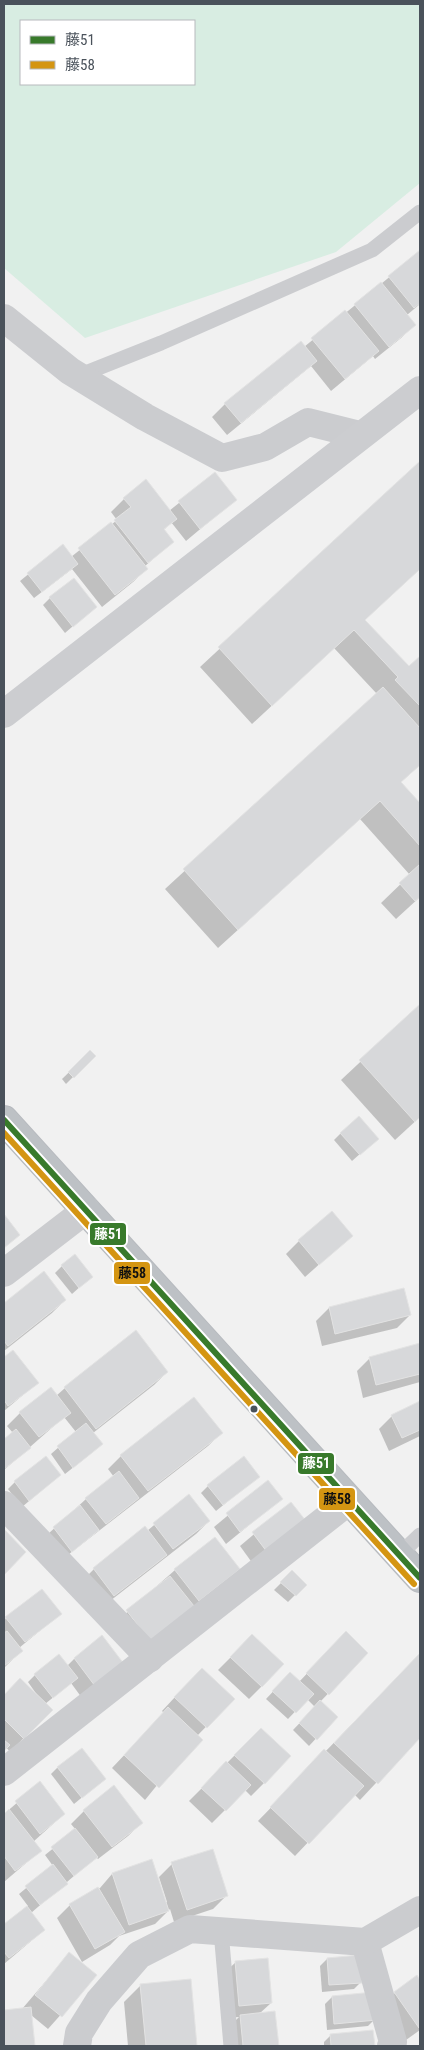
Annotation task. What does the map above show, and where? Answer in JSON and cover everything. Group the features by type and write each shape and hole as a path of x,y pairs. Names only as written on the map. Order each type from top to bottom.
{"highway":[{"path":"4,1120 420,1578"}],"street":[{"path":"4,318 78,376 144,417 222,458 264,447 308,422 360,435"},
{"path":"4,714 420,390"},
{"path":"4,1273 86,1210"},
{"path":"4,1772 349,1500"},
{"path":"4,1505 150,1658"},
{"path":"76,2046 78,2033 99,2001 140,1955 190,1929 365,1942 420,1910"},
{"path":"365,1942 393,2042 391,2046"}],"lane":[{"path":"78,376 161,343 372,250 420,212"},
{"path":"398,1556 420,1535"},
{"path":"221,1930 231,2046"}],"green space":[{"path":"4,4 420,4 420,183 336,252 85,338 4,268"}],"building":[{"path":"420,250 420,303 414,308 388,276"},
{"path":"381,282 416,325 389,347 354,304"},
{"path":"345,310 379,351 345,379 311,338"},
{"path":"301,341 317,361 241,423 224,403"},
{"path":"420,461 420,569 365,620 409,666 420,656 420,706 395,680 398,677 354,630 272,706 218,647"},
{"path":"215,472 237,500 200,529 178,501"},
{"path":"146,479 177,519 164,529 174,542 148,563 114,520 131,507 123,498"},
{"path":"111,522 148,569 115,595 78,548"},
{"path":"63,544 78,564 42,592 27,573"},
{"path":"74,578 97,607 73,627 49,597"},
{"path":"383,687 420,728 420,765 401,782 420,803 420,846 380,801 238,930 183,869"},
{"path":"420,864 420,897 415,901 399,883"},
{"path":"420,1004 420,1117 415,1122 359,1060"},
{"path":"90,1050 96,1056 74,1078 68,1072"},
{"path":"359,1116 379,1139 360,1155 340,1133"},
{"path":"332,1211 353,1236 319,1265 298,1240"},
{"path":"4,1214 20,1235 4,1248"},
{"path":"75,1254 93,1277 79,1288 61,1265"},
{"path":"44,1271 66,1300 8,1346 4,1341 4,1303"},
{"path":"404,1288 411,1315 335,1334 329,1307"},
{"path":"136,1330 168,1372 96,1429 64,1387"},
{"path":"420,1343 420,1374 376,1385 369,1357"},
{"path":"13,1350 39,1383 8,1406 4,1400 4,1357"},
{"path":"51,1387 71,1413 39,1437 19,1412"},
{"path":"194,1397 223,1433 148,1491 120,1455"},
{"path":"420,1401 420,1430 402,1438 391,1415"},
{"path":"86,1423 103,1444 73,1468 57,1446"},
{"path":"16,1429 31,1448 4,1469 4,1439"},
{"path":"46,1456 61,1475 29,1501 14,1481"},
{"path":"244,1456 260,1477 223,1505 207,1485"},
{"path":"119,1471 139,1498 106,1524 85,1498"},
{"path":"268,1480 283,1499 240,1532 226,1513"},
{"path":"189,1494 210,1521 173,1549 153,1523"},
{"path":"291,1502 306,1521 267,1552 252,1532"},
{"path":"80,1505 99,1530 72,1552 53,1527"},
{"path":"145,1526 167,1555 114,1596 93,1568"},
{"path":"4,1529 26,1552 4,1575"},
{"path":"215,1537 240,1569 199,1601 174,1569"},
{"path":"292,1570 307,1585 296,1596 280,1582"},
{"path":"170,1576 194,1606 150,1641 126,1610"},
{"path":"42,1589 62,1614 25,1642 5,1617"},
{"path":"7,1631 23,1651 4,1666 4,1633"},
{"path":"346,1631 368,1653 329,1695 306,1673"},
{"path":"252,1634 284,1664 262,1687 230,1657"},
{"path":"102,1635 124,1664 95,1686 74,1658"},
{"path":"420,1653 420,1738 378,1784 334,1743"},
{"path":"59,1654 78,1678 53,1698 34,1674"},
{"path":"202,1668 235,1699 207,1728 174,1697"},
{"path":"290,1672 314,1694 296,1713 272,1691"},
{"path":"20,1678 53,1710 24,1739 4,1719 4,1695"},
{"path":"320,1700 338,1717 317,1740 299,1723"},
{"path":"168,1707 203,1740 159,1788 124,1755"},
{"path":"261,1728 291,1756 265,1784 234,1755"},
{"path":"4,1740 10,1745 4,1751"},
{"path":"82,1748 106,1779 82,1798 57,1767"},
{"path":"324,1749 364,1786 309,1844 270,1807"},
{"path":"226,1761 251,1785 226,1811 201,1788"},
{"path":"40,1781 65,1814 40,1834 15,1801"},
{"path":"114,1785 143,1823 112,1847 83,1810"},
{"path":"9,1809 42,1851 15,1871 4,1856 4,1814"},
{"path":"75,1828 98,1857 74,1876 51,1847"},
{"path":"213,1849 228,1896 187,1910 171,1862"},
{"path":"152,1859 169,1911 129,1925 112,1873"},
{"path":"53,1864 68,1884 40,1905 25,1886"},
{"path":"98,1887 125,1932 95,1949 69,1904"},
{"path":"27,1906 45,1930 9,1958 4,1952 4,1924"},
{"path":"69,1952 97,1975 62,2017 35,1995"},
{"path":"360,1955 362,1983 329,1985 327,1958"},
{"path":"268,1958 272,2003 239,2006 235,1961"},
{"path":"417,1975 420,1980 419,2028 394,1992"},
{"path":"191,1979 197,2046 146,2046 140,1984"},
{"path":"374,1992 377,2020 334,2024 332,1996"},
{"path":"31,2007 35,2046 4,2046 4,2010"},
{"path":"275,2011 279,2046 243,2046 240,2015"},
{"path":"373,2030 375,2046 331,2046 330,2034"}],"transit line":[{"name":"藤51","path":"4,1120 420,1578"},
{"name":"藤58","path":"4,1133 414,1584"}]}
